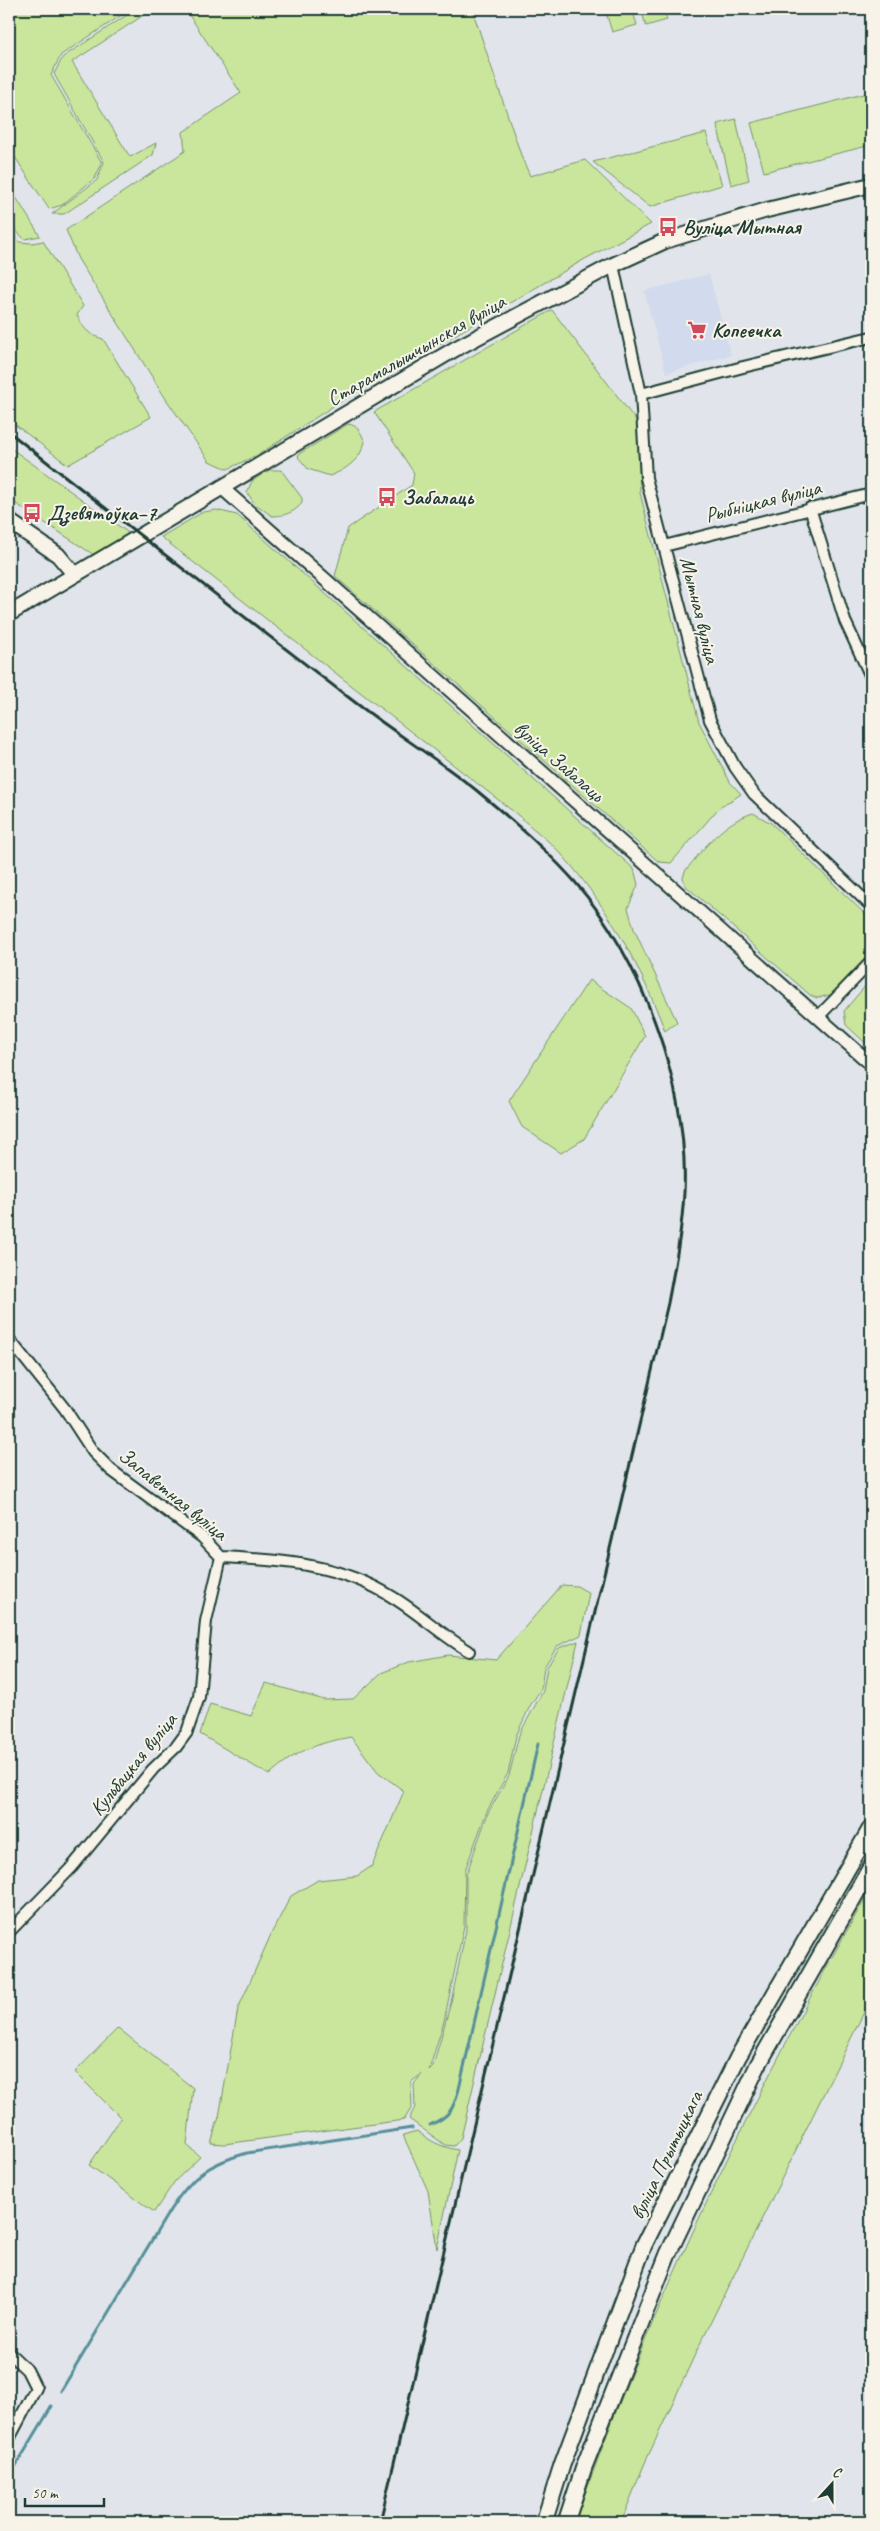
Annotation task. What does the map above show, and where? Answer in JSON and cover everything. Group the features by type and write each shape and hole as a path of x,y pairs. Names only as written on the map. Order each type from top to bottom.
{"main road":[{"name":"Старамалышчынская вуліца","path":"9,614 455,349 613,265 665,241 767,210 871,185"},
{"path":"9,521 58,556 74,574"},
{"name":"вуліца Прытыцкага","path":"544,2522 562,2465 644,2245 738,2057 871,1828"},
{"name":"вуліца Прытыцкага","path":"566,2522 584,2467 668,2254 758,2065 871,1867"}],"street":[{"name":"Мытная вуліца","path":"613,265 640,394 646,478 710,720 734,767 754,794 871,906"},
{"path":"640,394 743,367 871,337"},
{"name":"вуліца Забалаць","path":"222,487 871,1064"},
{"name":"Рыбніцкая вуліца","path":"664,546 871,494"},
{"path":"810,508 845,621 871,677"},
{"path":"819,1016 871,962"},
{"name":"Запаветная вуліца","path":"9,1338 65,1409 93,1452 110,1470 202,1537 221,1557 293,1562 352,1576 394,1598 469,1652"},
{"name":"Кульбацкая вуліца","path":"9,1932 72,1867 152,1768 176,1747 187,1732 199,1697 206,1621 221,1557"},
{"path":"9,2354 27,2370 36,2388 9,2439"}],"shaded area":[{"path":"709,274 731,355 666,373 644,291"}],"green space":[{"path":"9,9 131,9 61,55 51,75 102,163 95,178 62,205 49,209 9,148"},
{"path":"136,9 153,9 72,62 130,157 156,143 153,155 64,214 52,214 97,180 104,162 54,74 63,57"},
{"path":"185,9 472,9 522,158 530,176 585,160 651,224 585,259 335,405 261,453 228,469 209,461 166,399 78,259 66,230 185,151 183,132 241,93"},
{"path":"605,9 632,9 637,25 612,32"},
{"path":"641,9 664,9 667,20 646,26"},
{"path":"871,92 871,145 764,172 751,123"},
{"path":"736,119 749,180 731,185 717,124"},
{"path":"706,133 722,185 650,207 593,162"},
{"path":"9,186 40,236 25,239 15,228 10,215"},
{"path":"9,223 19,242 32,243 43,241 83,306 77,315 82,324 94,336 103,339 151,417 68,465 9,420"},
{"path":"552,310 637,422 640,493 699,722 730,782 741,794 718,809 671,863 659,862 335,576 348,528 412,485 414,473 374,412"},
{"path":"348,424 357,428 365,442 356,459 347,467 330,476 308,469 298,457 299,454"},
{"path":"9,447 130,534 94,555 15,503 9,504"},
{"path":"269,470 281,470 302,498 302,503 292,512 285,515 272,516 254,503 247,492 252,481"},
{"path":"216,510 237,515 634,869 638,885 628,908 634,929 677,1022 665,1031 645,984 609,918 580,877 554,846 519,816 161,537 203,512"},
{"path":"753,813 771,823 871,920 871,952 830,995 817,998 810,995 686,886 683,878 685,871 715,836 732,823"},
{"path":"871,979 871,1048 846,1025 844,1011"},
{"path":"589,980 631,1008 645,1036 584,1139 561,1153 522,1127 509,1101"},
{"path":"562,1585 577,1586 589,1593 581,1635 557,1646 544,1667 541,1689 530,1706 516,1736 508,1773 487,1811 465,1870 464,1926 444,2021 429,2070 433,2066 451,2002 466,1930 466,1875 488,1813 509,1776 519,1735 543,1691 547,1667 559,1648 578,1641 461,2138 454,2146 445,2145 409,2119 415,2107 414,2084 422,2074 411,2082 412,2107 404,2120 224,2144 211,2143 219,2117 238,2009 272,1932 291,1896 318,1880 357,1876 372,1866 404,1791 378,1772 351,1737 307,1749 288,1760 269,1775 200,1734 210,1704 251,1716 266,1683 324,1700 353,1699 381,1673 409,1662 448,1655 496,1660"},
{"path":"871,1888 871,1998 697,2350 644,2465 621,2522 575,2522 637,2359 708,2199 787,2042"},
{"path":"118,2028 193,2088 187,2145 200,2157 175,2181 154,2212 89,2165 121,2118 75,2072"},
{"path":"417,2131 436,2143 458,2150 437,2249 428,2191 403,2135"}],"waterway":[{"path":"430,2125 442,2119 450,2112 459,2089 538,1744"},
{"path":"61,2391 170,2210 186,2188 202,2173 233,2157 247,2153 412,2128"},
{"path":"9,2477 52,2406"}],"railway":[{"path":"9,432 352,700 476,790 552,858 575,882 599,914 621,949 641,987 670,1069 679,1111 684,1153 684,1193 676,1262 668,1303 380,2522"}],"place":[{"name":"Вуліца Мытная","path":"668,227"},
{"name":"Копеечка","path":"697,330"},
{"name":"Забалаць","path":"387,497"},
{"name":"Дзевятоўка–7","path":"32,513"}]}
